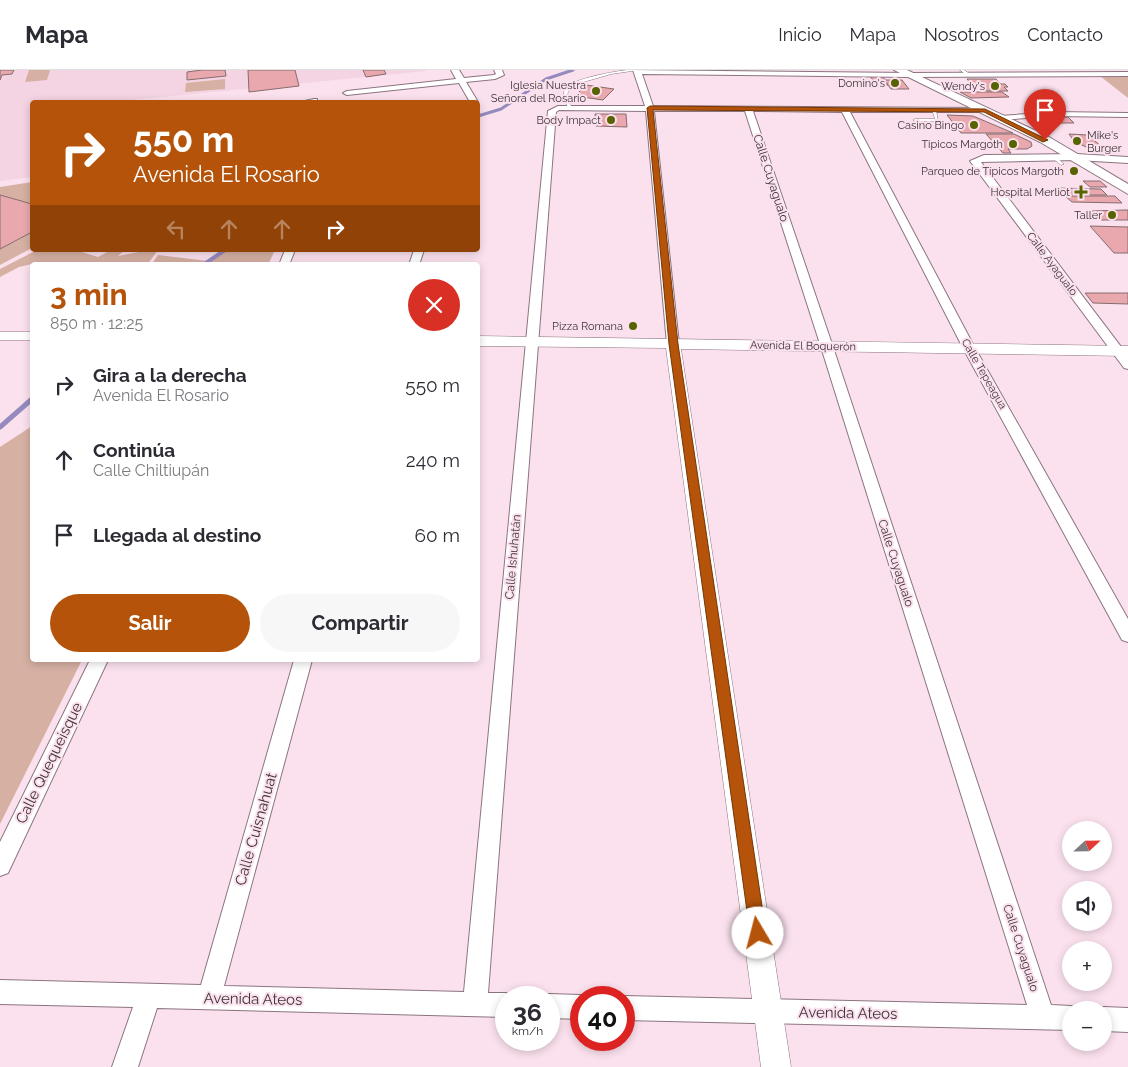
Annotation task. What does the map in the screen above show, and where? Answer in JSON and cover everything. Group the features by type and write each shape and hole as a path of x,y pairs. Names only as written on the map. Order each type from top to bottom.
{"main road":[{"path":"904,73 985,110 1076,157 1128,190"}],"street":[{"path":"455,70 473,100"},
{"path":"347,93 495,77 500,75 498,70"},
{"path":"1001,70 1013,75"},
{"path":"1074,70 1086,74"},
{"path":"776,1067 673,344 650,108 637,71 934,72 969,75 1128,74"},
{"path":"365,92 368,100"},
{"name":"Calle Ishuhatán","path":"474,1004 552,111 558,108 570,108"},
{"path":"570,108 985,110"},
{"name":"Calle Cuyagualo","path":"748,109 827,347 1043,1018"},
{"name":"Calle Tepeagua","path":"845,110 969,348 1128,635"},
{"path":"1000,118 1054,114 1128,115"},
{"path":"1048,157 1128,160"},
{"name":"Calle Ayagualo","path":"1048,157 984,158 975,161 975,164 1123,351 1128,365"},
{"path":"0,336 30,336"},
{"name":"Avenida El Boquerón","path":"480,341 1123,351"},
{"name":"Calle Quequeisque","path":"0,865 98,662"},
{"name":"Calle Cuisnahuat","path":"209,998 303,662"},
{"name":"Avenida Ateos","path":"0,992 495,1005"},
{"path":"125,1067 149,996"},
{"name":"Avenida Ateos","path":"635,1008 1062,1018"},
{"path":"1112,1019 1128,1020"}],"lane":[{"path":"962,70 969,75"},
{"path":"570,108 565,94 566,88 572,84 611,73 637,71"},
{"path":"915,120 937,120 934,110"},
{"path":"1048,157 1056,159 1062,164"}],"shaded area":[{"path":"0,70 426,70 133,100 30,100 30,177 0,181"},
{"path":"29,70 50,70 47,80 25,82"},
{"path":"1128,75 1128,98 1100,76"},
{"path":"225,79 225,89 185,92 186,83"},
{"path":"30,182 30,203 0,195 0,187"},
{"path":"30,233 30,249 0,265 0,249"},
{"path":"33,252 82,252 98,257 107,252 123,252 118,256 139,252 157,252 149,262 30,262 30,264 19,267 0,277 0,269"},
{"path":"223,252 274,252 269,262 153,262 158,255 208,261"},
{"path":"30,427 30,662 81,662 0,824 0,447"}],"building":[{"path":"0,70 14,70 12,74 2,75 0,80"},
{"path":"225,70 226,76 187,80 187,72"},
{"path":"248,70 295,70 299,86 249,92"},
{"path":"363,70 384,70 386,74 366,77"},
{"path":"869,75 882,75 888,85 877,85"},
{"name":"Wendy's","path":"967,79 996,79 1008,87 1004,87 1008,91 987,91 982,85 972,85"},
{"name":"Domino's","path":"884,80 902,80 909,89 891,89"},
{"path":"586,85 614,89 603,100 575,96"},
{"path":"960,92 1002,92 1009,97 971,98"},
{"name":"Body Impact","path":"595,114 626,114 627,127 596,126"},
{"name":"Casino Bingo","path":"947,115 973,116 1013,133 961,133"},
{"path":"1068,117 1074,123 1047,123 1036,120 1040,118"},
{"name":"Tipicos Margoth","path":"986,134 1014,134 1031,142 1032,146 1027,149 1008,149 1011,153 1003,153"},
{"path":"1069,134 1088,135 1102,147 1086,147 1074,141"},
{"path":"1083,181 1100,181 1107,187 1090,187"},
{"name":"Hospital Merliot","path":"1055,188 1101,189 1107,195 1061,195"},
{"path":"0,195 30,203 30,233 0,249"},
{"path":"1065,196 1115,196 1122,203 1072,202"},
{"name":"Taller","path":"1128,210 1128,220 1101,220 1092,211"},
{"path":"1090,226 1128,227 1128,253 1114,253"},
{"path":"1085,293 1128,293 1128,304 1093,303"}],"waterway":[{"path":"480,115 501,109 546,79 573,70"},
{"path":"207,262 222,252"},
{"path":"0,427 30,401"}],"place":[{"name":"Domino's","path":"895,83"},
{"name":"Wendy's","path":"995,86"},
{"name":"Iglesia Nuestra Señora del Rosario","path":"596,91"},
{"name":"Body Impact","path":"611,120"},
{"name":"Casino Bingo","path":"974,125"},
{"name":"Mike's Burger","path":"1077,141"},
{"name":"Tipicos Margoth","path":"1013,144"},
{"name":"Parqueo de Típicos Margoth","path":"1074,171"},
{"name":"Hospital Merliot","path":"1081,192"},
{"name":"Taller","path":"1112,215"},
{"name":"Pizza Romana","path":"633,326"}],"route":[{"path":"758,933 673,344 650,108 985,110 1045,140"}]}
